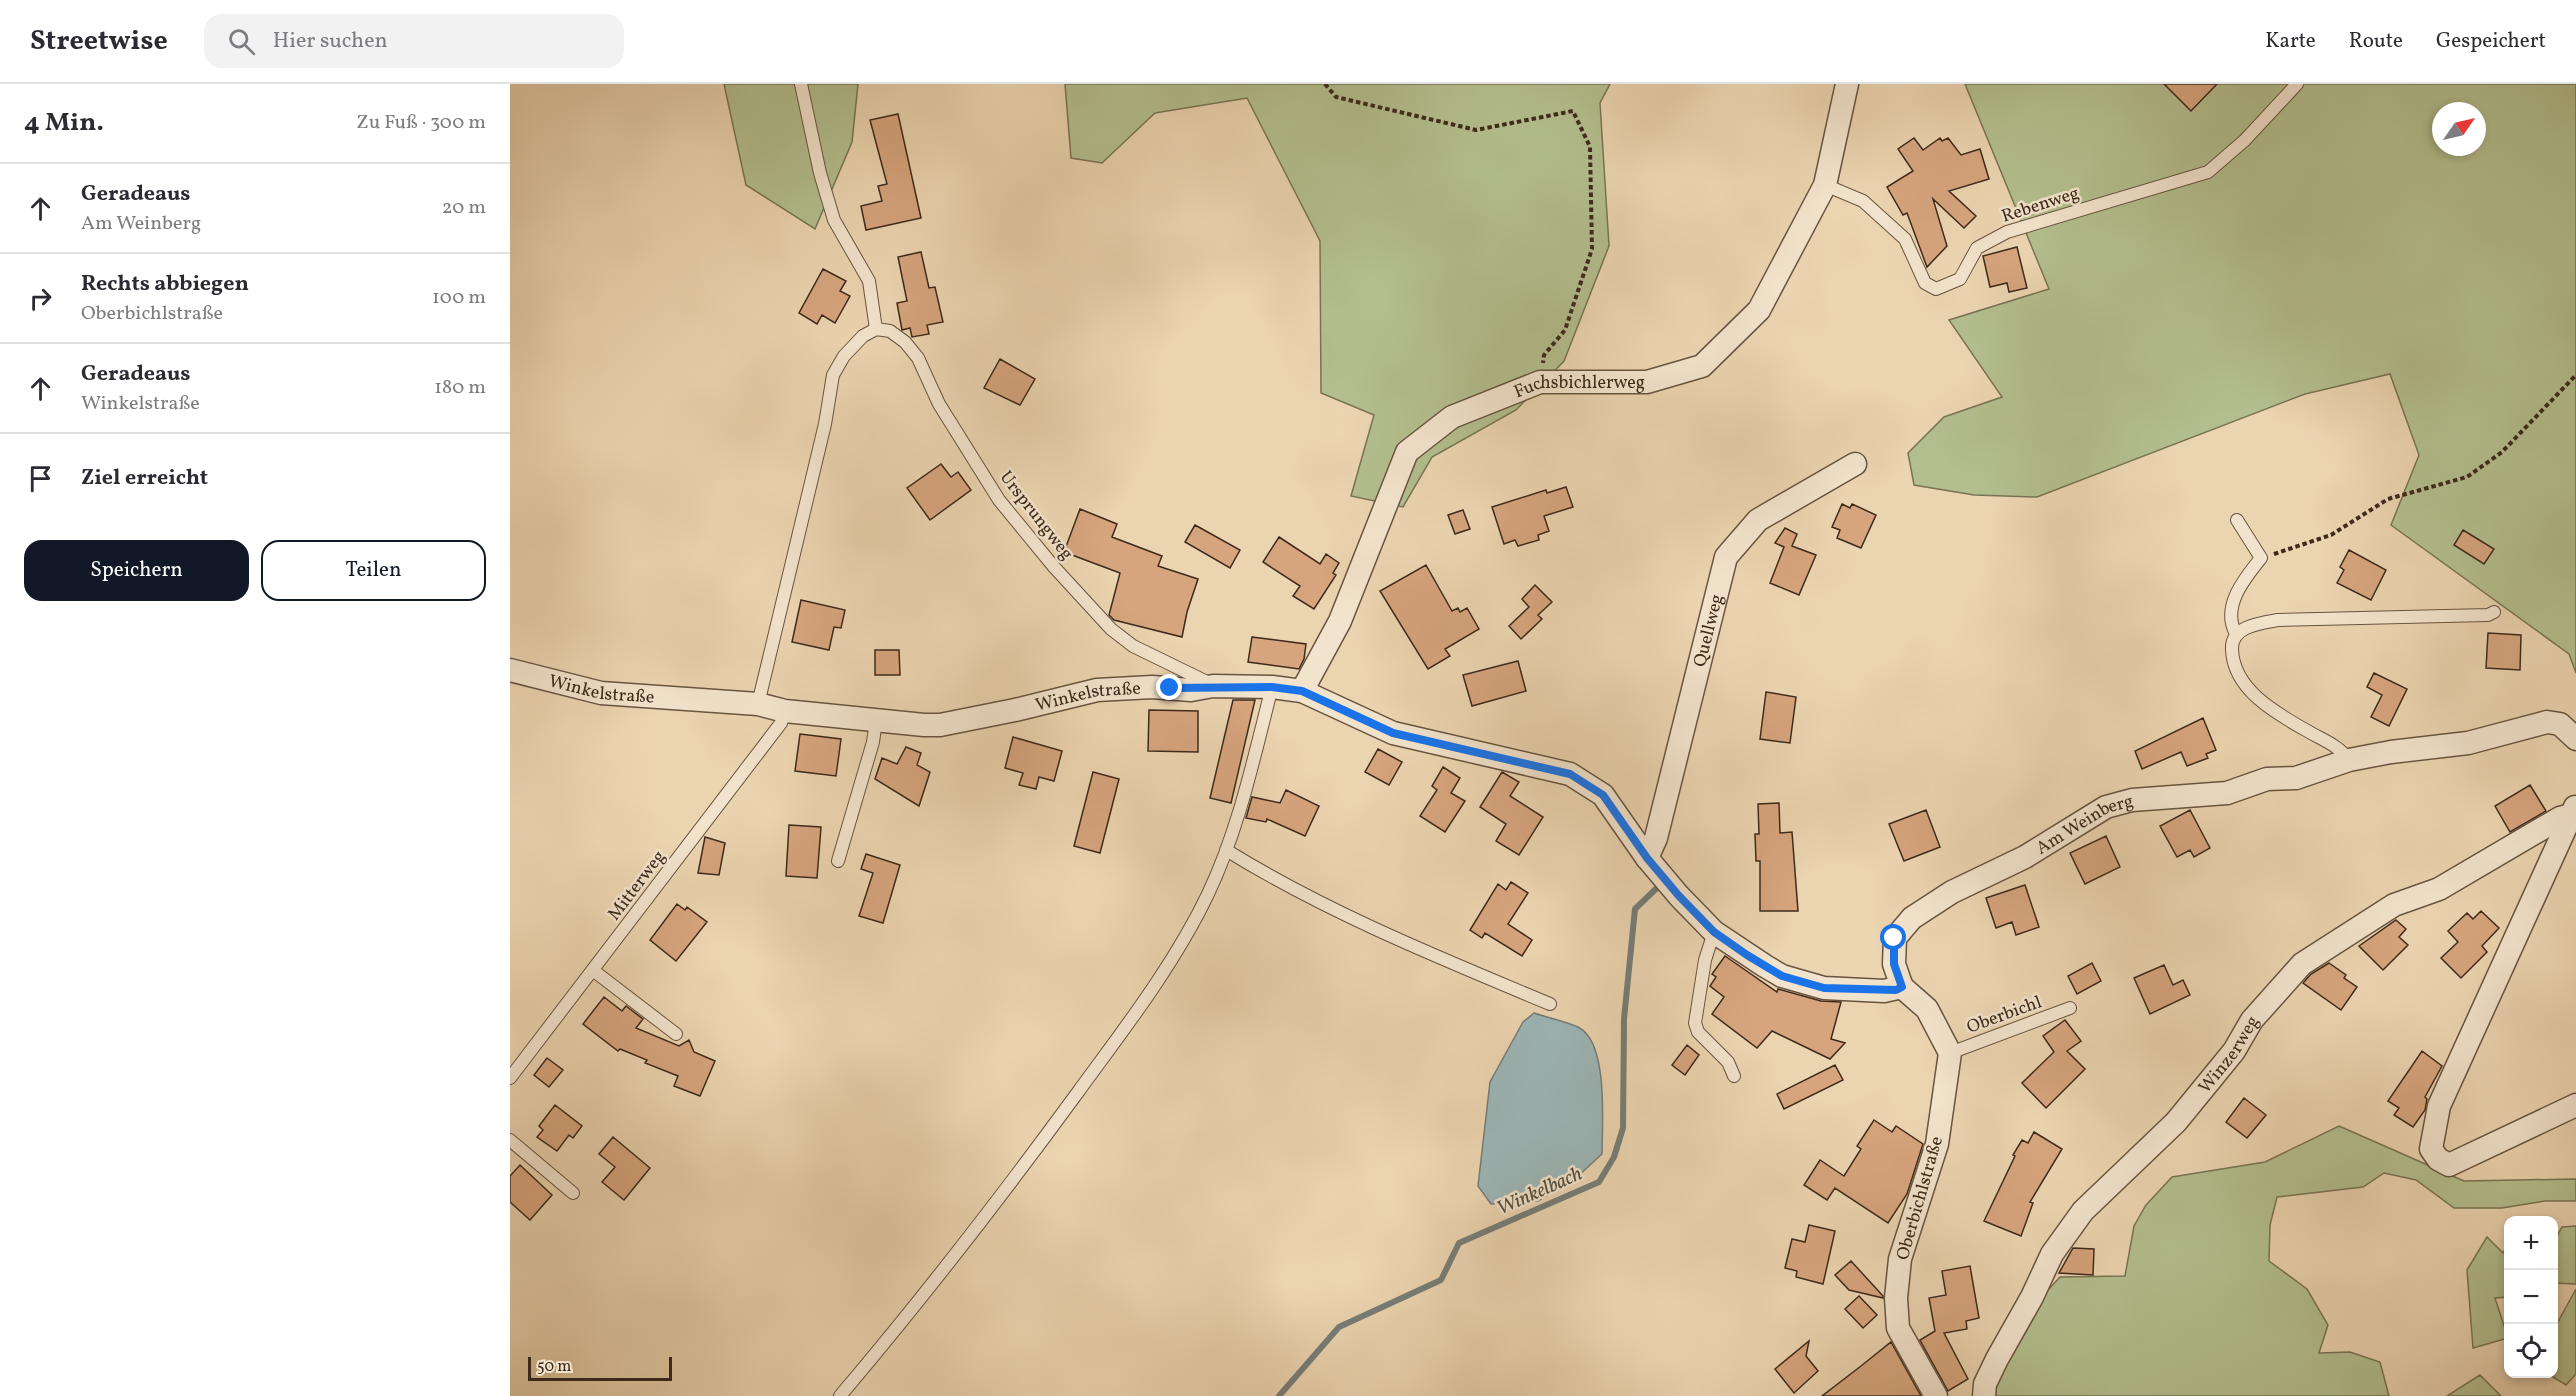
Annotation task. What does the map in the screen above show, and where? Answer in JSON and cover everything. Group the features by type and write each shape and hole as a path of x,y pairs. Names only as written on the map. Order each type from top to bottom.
{"street":[{"name":"Fuchsbichlerweg","path":"1302,691 1340,621 1407,452 1452,417 1539,382 1647,382 1702,366 1759,310 1825,185 1846,84"},
{"name":"Quellweg","path":"1647,858 1656,838 1726,557 1758,520 1856,464"},
{"name":"Winkelstraße","path":"510,670 602,693 758,704 785,711 940,725 1097,690 1152,687 1191,690 1213,686 1272,687 1302,691 1393,733 1570,774 1603,795 1647,858"},
{"name":"Am Weinberg","path":"1902,987 1894,964 1894,938 1912,918 1952,892 2025,857 2098,811 2132,800 2226,793 2260,781 2296,778 2349,760 2391,752 2468,743 2547,722 2560,724 2576,739"},
{"path":"2574,809 2439,1106 2431,1149 2438,1159 2449,1166 2576,1105"},
{"name":"Winzerweg","path":"1984,1396 1985,1384 2032,1297 2052,1254 2083,1211 2176,1122 2234,1051 2252,1020 2302,964 2394,905 2439,889 2574,809"},
{"path":"1647,858 1714,932 1782,976 1824,988 1884,990 1902,987 1927,1009 1950,1053"},
{"name":"Oberbichlstraße","path":"1936,1396 1898,1328 1896,1298 1900,1259 1937,1144 1950,1053"}],"lane":[{"path":"758,704 822,435 833,375 844,356 863,336 876,329 869,281 834,220 820,173 801,84"},
{"name":"Rebenweg","path":"1825,185 1863,201 1905,239 1925,283 1936,289 1960,279 1977,248 2007,232 2208,172 2245,140 2297,84"},
{"name":"Ursprungweg","path":"876,329 890,331 905,342 918,358 939,404 999,500 1054,567 1111,629 1133,646 1206,680 1213,686"},
{"path":"2236,520 2261,558 2248,573 2232,604 2232,620 2236,634"},
{"path":"2349,760 2336,747 2266,706 2243,682 2232,656 2232,642 2236,634 2251,626 2278,620 2488,615 2494,612"},
{"path":"840,1396 995,1205 1123,1029 1177,949 1208,895 1236,824 1272,687"},
{"name":"Mitterweg","path":"510,1078 594,971 781,723 785,711"},
{"path":"838,861 873,742 876,721"},
{"path":"1226,850 1299,892 1404,942 1550,1004"},
{"path":"1714,932 1705,960 1695,1023 1698,1032 1728,1062 1734,1076"},
{"path":"594,971 676,1034"},
{"name":"Oberbichl","path":"1950,1053 2070,1008"},
{"path":"510,1140 573,1194"}],"path":[{"path":"1325,84 1336,97 1476,130 1573,111 1590,147 1592,249 1565,330 1544,355 1539,382"},
{"path":"2261,558 2331,535 2388,499 2467,477 2502,452 2576,375"}],"green space":[{"path":"724,84 858,84 852,142 815,229 746,185"},
{"path":"1065,84 1610,84 1600,103 1609,246 1564,361 1516,410 1432,457 1403,507 1351,496 1374,415 1321,393 1320,241 1247,98 1155,113 1102,163 1071,158"},
{"path":"1965,84 2576,84 2576,673 2569,654 2391,525 2419,455 2390,374 2305,394 2037,497 1974,495 1914,485 1908,453 1944,417 2002,397 1949,320 2049,289"},
{"path":"2339,1126 2464,1181 2576,1179 2576,1201 2545,1201 2502,1208 2454,1208 2416,1180 2384,1173 2363,1187 2277,1197 2270,1225 2269,1261 2307,1289 2328,1325 2319,1353 2350,1352 2380,1362 2389,1396 1980,1396 2033,1306 2060,1277 2125,1276 2134,1226 2146,1205 2172,1177 2265,1162"},
{"path":"2576,1226 2576,1284 2558,1283 2558,1234 2562,1227"},
{"path":"2487,1237 2503,1253 2504,1251 2504,1297 2495,1298 2504,1326 2504,1339 2473,1348 2467,1270"},
{"path":"2576,1289 2576,1374 2566,1385 2555,1378 2558,1378 2558,1322"},
{"path":"2480,1375 2501,1396 2447,1396"}],"water":[{"path":"1534,1013 1578,1027 1588,1036 1595,1049 1602,1085 1602,1154 1575,1179 1538,1201 1491,1204 1478,1186 1490,1082 1523,1022"}],"building":[{"path":"2164,84 2217,84 2191,111"},
{"path":"898,114 921,218 866,230 861,206 882,201 878,186 887,184 870,120"},
{"path":"1914,138 1923,150 1940,138 1942,141 1948,138 1961,155 1980,149 1989,179 1949,191 1976,216 1964,228 1933,199 1947,246 1927,267 1907,213 1903,215 1887,187 1913,171 1898,149"},
{"path":"2017,247 2027,288 2009,292 2007,283 1990,287 1983,256"},
{"path":"921,252 929,288 935,287 943,322 927,325 929,334 912,337 910,328 902,330 897,303 907,301 898,257"},
{"path":"823,269 846,281 840,291 850,296 835,323 822,315 817,324 799,313"},
{"path":"1000,359 1035,379 1020,405 984,388"},
{"path":"941,464 951,477 958,472 971,490 930,520 907,488"},
{"path":"1566,487 1573,507 1544,516 1549,531 1538,535 1539,540 1518,546 1515,540 1504,544 1492,507 1546,490 1547,493"},
{"path":"1842,504 1850,508 1852,504 1876,515 1861,548 1837,538 1840,530 1832,527"},
{"path":"1080,509 1117,524 1112,537 1162,556 1158,566 1198,579 1187,612 1182,637 1114,620 1109,615 1120,573 1064,552"},
{"path":"1463,510 1470,529 1455,534 1448,515"},
{"path":"1195,525 1240,550 1230,568 1185,542"},
{"path":"1785,528 1797,534 1792,546 1816,555 1799,595 1770,583 1784,547 1775,543"},
{"path":"2463,530 2494,549 2484,564 2454,545"},
{"path":"1279,537 1320,564 1326,554 1339,563 1333,573 1336,575 1314,609 1293,596 1300,586 1263,562"},
{"path":"2349,550 2386,570 2371,600 2337,583 2344,570 2340,567"},
{"path":"1426,565 1452,611 1458,608 1460,612 1467,608 1479,629 1445,649 1450,656 1428,669 1380,591"},
{"path":"1535,585 1552,602 1538,615 1542,619 1521,639 1509,626 1529,607 1522,599"},
{"path":"801,600 845,610 841,628 834,627 829,650 792,642"},
{"path":"2488,633 2521,635 2520,670 2486,668"},
{"path":"1252,637 1306,644 1304,659 1299,669 1248,662"},
{"path":"875,650 899,650 900,675 875,675"},
{"path":"1518,661 1526,691 1472,706 1463,675"},
{"path":"2374,673 2407,689 2389,726 2371,717 2382,695 2367,687"},
{"path":"1766,692 1796,697 1790,743 1760,739"},
{"path":"1233,700 1255,700 1231,803 1210,798"},
{"path":"1149,710 1198,711 1198,752 1148,751"},
{"path":"2203,718 2216,750 2206,754 2208,758 2187,766 2181,752 2142,769 2135,751"},
{"path":"800,734 841,739 836,776 795,771"},
{"path":"1013,737 1062,751 1054,781 1039,777 1036,789 1019,785 1023,773 1005,768"},
{"path":"906,747 921,753 917,765 930,772 919,806 875,779 882,758 897,764"},
{"path":"1378,749 1402,762 1389,785 1365,772"},
{"path":"1443,767 1460,778 1451,793 1465,801 1445,832 1420,816 1437,790 1432,786"},
{"path":"1093,772 1119,779 1100,853 1074,846"},
{"path":"1502,772 1519,782 1510,796 1543,817 1519,855 1496,841 1506,824 1480,807"},
{"path":"2530,785 2546,811 2510,832 2495,806"},
{"path":"1286,790 1319,806 1305,836 1267,819 1266,822 1246,818 1252,797 1280,803"},
{"path":"1779,803 1780,833 1792,832 1798,911 1760,911 1760,861 1756,861 1755,834 1759,834 1758,804"},
{"path":"1926,810 1940,847 1904,861 1889,824"},
{"path":"2190,810 2210,848 2194,857 2190,850 2177,857 2160,826"},
{"path":"789,825 821,827 817,878 786,876"},
{"path":"2106,836 2120,867 2085,884 2070,853"},
{"path":"705,837 725,843 719,875 698,873"},
{"path":"866,854 900,865 883,923 859,916 873,873 861,869"},
{"path":"1511,882 1528,893 1508,924 1532,940 1522,956 1485,933 1482,938 1470,930 1498,884 1506,890"},
{"path":"2025,885 2039,927 2016,935 2012,922 1996,928 1986,898"},
{"path":"677,904 685,910 687,907 707,922 676,961 650,940"},
{"path":"2481,911 2499,928 2482,946 2487,952 2461,978 2441,958 2458,942 2448,931 2467,913 2473,919"},
{"path":"2396,920 2406,929 2399,937 2408,945 2383,970 2359,946"},
{"path":"1725,956 1777,992 1778,989 1821,1001 1841,1002 1831,1039 1845,1043 1830,1059 1772,1031 1757,1048 1712,1014 1724,997 1710,986 1716,977 1712,974"},
{"path":"2092,963 2101,981 2077,994 2068,976"},
{"path":"2329,963 2346,975 2344,978 2357,987 2341,1010 2303,983 2311,974"},
{"path":"2164,965 2173,985 2183,980 2190,995 2150,1014 2134,978"},
{"path":"604,997 622,1011 626,1006 643,1019 636,1028 679,1046 689,1040 694,1052 715,1061 700,1096 674,1086 678,1076 645,1063 647,1060 620,1049 618,1051 583,1024"},
{"path":"2065,1020 2081,1041 2067,1051 2085,1069 2046,1108 2022,1083 2054,1052 2043,1036"},
{"path":"1687,1045 1699,1055 1685,1075 1672,1065"},
{"path":"2422,1051 2442,1066 2425,1097 2427,1099 2425,1110 2413,1127 2394,1115 2399,1108 2388,1101"},
{"path":"547,1058 563,1070 549,1087 534,1075"},
{"path":"1835,1065 1843,1080 1784,1109 1777,1094"},
{"path":"2244,1098 2266,1115 2247,1138 2226,1122"},
{"path":"555,1105 582,1126 573,1138 569,1135 557,1151 537,1137 543,1130 539,1126"},
{"path":"1874,1120 1892,1132 1896,1126 1923,1144 1907,1194 1888,1223 1835,1188 1827,1200 1804,1185 1820,1160 1844,1176 1861,1149 1857,1146"},
{"path":"2034,1132 2062,1149 2030,1202 2033,1203 2021,1236 1984,1221 2015,1156 2013,1155 2022,1140 2028,1143"},
{"path":"613,1137 650,1168 624,1200 602,1182 615,1167 599,1154"},
{"path":"520,1165 552,1195 530,1220 510,1202 510,1176"},
{"path":"1809,1225 1835,1231 1823,1284 1796,1277 1797,1271 1785,1268 1792,1239 1805,1242"},
{"path":"2073,1248 2094,1249 2093,1275 2059,1273"},
{"path":"1851,1261 1883,1298 1849,1290 1835,1275"},
{"path":"1970,1266 1979,1318 1966,1321 1967,1329 1944,1333 1968,1379 1948,1391 1920,1340 1935,1331 1929,1298 1946,1295 1942,1271"},
{"path":"1859,1296 1877,1315 1863,1328 1845,1309"},
{"path":"1809,1341 1806,1356 1818,1371 1794,1393 1775,1369"},
{"path":"1891,1342 1921,1396 1822,1396 1861,1366"}],"waterway":[{"name":"Winkelbach","path":"1279,1396 1339,1327 1441,1280 1459,1243 1599,1182 1614,1157 1623,1128 1624,1019 1635,909 1662,883"}],"route":[{"path":"1170,688 1191,690 1213,686 1289,688 1302,691 1393,733 1570,774 1603,795 1647,858 1714,932 1782,976 1824,988 1896,990 1902,987 1894,964 1894,938"}]}
